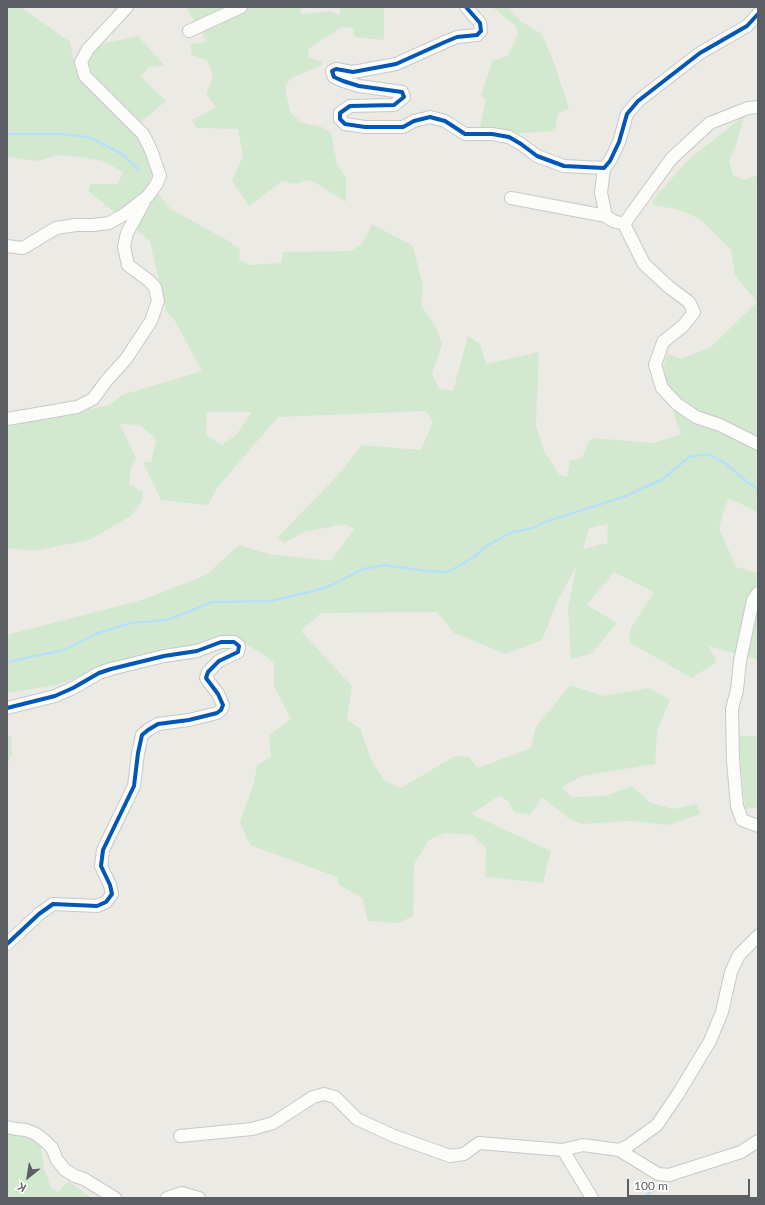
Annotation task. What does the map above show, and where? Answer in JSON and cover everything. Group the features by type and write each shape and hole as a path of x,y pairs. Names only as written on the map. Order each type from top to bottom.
{"street":[{"path":"7,419 77,407 93,399 106,380 126,359 151,322 158,301 156,287 128,265 124,247 128,232 160,176 151,150 143,134 85,76 81,62 88,49 127,7"},
{"path":"189,31 241,7"},
{"path":"466,7 480,23 481,31 477,35 457,37 396,64 353,72 336,69 332,71 334,77 343,81 359,86 402,92 404,97 394,105 350,106 340,113 340,119 345,124 365,127 403,127 414,121 430,117 445,121 464,134 492,134 509,137 536,156 564,166 604,168"},
{"path":"606,216 601,193 604,168 610,161 619,142 627,114 638,101 700,53 747,26 758,14"},
{"path":"624,224 671,159 710,123 748,108 758,107"},
{"path":"7,246 23,248 56,228 109,223 125,214 148,196"},
{"path":"511,198 606,216 613,221 624,224 644,264 670,288 689,302 694,312 683,326 663,342 654,365 662,388 678,404 696,418 720,425 758,444"},
{"path":"758,593 753,600 740,661 737,690 732,709 733,761 737,806 742,820 758,826"},
{"path":"7,708 55,696 111,669 164,656 197,650 221,642 234,642 239,646 238,652 220,661 208,672 206,678 218,694 222,705 221,710 217,713 189,720 158,724 142,735 137,757 134,786 103,850 101,866 110,885 112,894 106,902 97,906 53,904 39,914 7,944"},
{"path":"619,1150 628,1146 657,1125 678,1094 710,1040 722,1012 731,972 739,955 758,936"},
{"path":"180,1136 252,1129 273,1123 313,1097 324,1094 335,1097 357,1119 394,1136 450,1156 464,1154 479,1143 563,1150 583,1145 619,1150 658,1174 669,1175 741,1152 758,1141"},
{"path":"7,1127 26,1130 36,1134 52,1148 57,1160 64,1170 84,1179 115,1198"},
{"path":"563,1150 592,1198"},
{"path":"167,1198 182,1193 199,1198"}],"green space":[{"path":"7,7 21,7 70,42 76,72 143,144 154,171 149,182 171,209 227,240 240,250 239,260 249,265 281,263 283,252 351,251 363,242 372,224 413,246 423,286 421,305 438,331 442,345 432,374 439,389 453,391 468,336 480,344 486,364 539,352 536,425 544,451 559,474 567,477 570,461 582,458 587,445 592,438 654,443 681,434 676,421 663,369 667,353 681,359 711,347 757,302 735,275 731,250 702,221 690,214 676,209 653,205 653,200 688,160 744,116 736,145 729,161 733,175 744,180 758,175 758,513 746,506 728,499 719,528 736,567 758,573 758,583 747,602 746,612 758,618 758,660 709,646 717,662 692,678 629,642 631,628 654,592 614,572 587,605 617,623 592,653 571,659 568,609 576,567 558,600 542,640 506,654 454,633 437,612 321,613 301,631 352,686 347,720 360,728 372,762 385,781 401,788 455,756 469,757 478,768 531,748 536,727 570,685 603,696 649,688 670,700 657,731 655,764 582,776 562,787 572,797 605,796 632,786 651,803 673,809 696,804 701,814 667,825 631,821 582,824 568,818 542,797 530,815 514,812 508,801 499,796 471,814 551,851 543,883 485,877 486,848 472,835 444,833 429,840 414,864 413,916 399,923 368,921 363,899 338,884 337,877 250,845 240,822 254,783 257,765 271,757 269,735 291,719 274,686 274,663 261,653 236,639 225,637 130,659 57,685 7,693 7,635 145,599 206,575 239,545 268,554 331,561 354,529 345,524 304,532 284,543 278,537 336,477 362,445 421,450 433,421 426,411 278,417 217,488 208,505 161,500 143,462 151,462 156,439 140,425 120,424 136,458 131,467 129,484 143,492 142,501 131,516 89,540 34,551 7,548 7,425 110,405 122,395 202,371 175,321 166,311 150,241 88,191 91,184 118,184 123,172 103,161 79,157 58,155 37,161 7,157","holes":["207,412 252,412 236,435 222,445 206,435","608,524 607,543 583,549 589,528"]},
{"path":"186,7 301,7 301,14 331,11 339,15 341,7 384,7 384,40 354,37 353,28 342,27 308,49 309,58 322,61 322,65 291,78 285,87 290,112 302,123 322,127 331,133 337,164 346,178 346,202 311,180 293,184 282,181 249,206 232,181 243,156 238,129 197,128 192,120 216,107 206,94 213,76 207,60 191,55 191,44 207,42"},
{"path":"492,7 507,7 522,22 542,34 553,60 569,108 558,114 555,131 508,134 480,128 486,100 481,97 492,61 508,56 518,34 516,26"},
{"path":"138,36 165,66 149,67 141,77 166,101 141,122 96,81 89,72 87,61 90,53 105,43"},
{"path":"7,735 11,736 12,754 7,765"},
{"path":"738,736 758,736 758,807 745,809"},
{"path":"9,1132 29,1135 41,1147 44,1169 50,1187 58,1192 69,1181 91,1198 7,1198 7,1140"}],"waterway":[{"path":"7,134 57,134 91,138 122,154 139,170"},
{"path":"7,662 64,650 98,633 131,623 167,620 212,602 271,601 317,590 332,585 363,569 384,565 427,571 448,572 474,557 486,546 512,532 533,528 545,522 626,496 663,479 689,457 708,454 725,463 747,482 758,489"},
{"path":"644,1198 653,1190"}],"cycle path":[{"path":"466,7 480,23 481,31 477,35 457,37 396,64 353,72 336,69 332,71 334,77 343,81 359,86 402,92 404,97 394,105 350,106 340,113 340,119 345,124 365,127 403,127 414,121 430,117 445,121 465,134 492,134 509,137 537,156 564,166 604,168 610,161 619,142 627,114 638,101 700,53 747,26 758,14"},
{"path":"7,708 55,696 73,688 99,673 111,669 164,656 197,651 221,642 234,642 239,646 238,652 219,661 208,672 206,678 218,694 223,705 221,710 217,713 189,720 158,724 142,735 134,786 103,850 101,866 110,885 112,894 106,902 97,906 53,904 39,914 7,944"}]}
